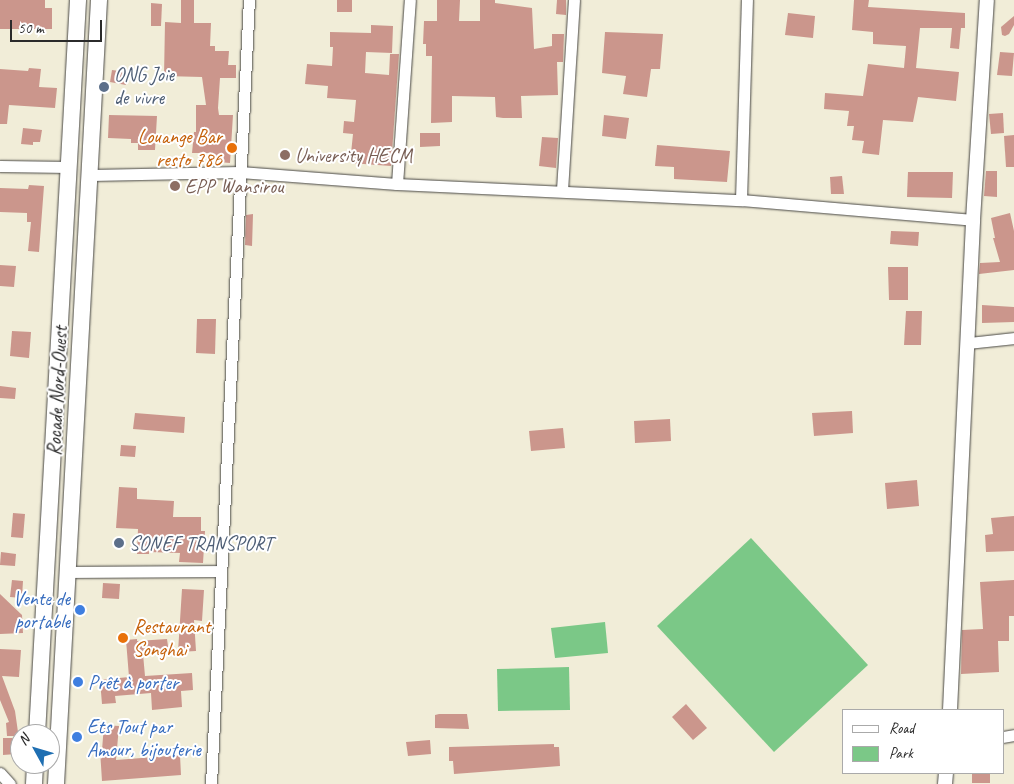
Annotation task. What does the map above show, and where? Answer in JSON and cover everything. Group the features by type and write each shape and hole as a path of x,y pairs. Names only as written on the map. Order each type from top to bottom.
{"main road":[{"name":"Rocade Nord-Ouest","path":"38,724 78,0"},
{"name":"Rocade Nord-Ouest","path":"56,784 91,175 99,0"}],"street":[{"path":"211,784 249,0"},
{"path":"397,184 410,0"},
{"path":"562,190 574,0"},
{"path":"741,200 747,0"},
{"path":"950,709 973,220 987,0"},
{"path":"0,166 69,167"},
{"path":"91,175 240,172 397,184 562,190 741,200 973,220"},
{"path":"968,344 1014,338"},
{"path":"68,572 221,571"},
{"path":"0,773 10,784"}],"green space":[{"path":"751,538 868,665 774,752 657,626"},
{"path":"605,622 608,653 555,658 551,628"},
{"path":"569,667 570,710 498,711 497,669"}],"building":[{"path":"0,0 45,0 45,8 52,8 52,29 0,29"},
{"path":"181,0 194,0 194,23 211,23 210,46 215,46 215,51 229,51 228,65 236,65 236,78 220,78 218,108 219,115 233,115 230,163 207,161 208,153 192,153 194,132 196,132 196,105 206,105 202,77 164,76 165,22 181,23"},
{"path":"337,0 352,0 352,12 337,12"},
{"path":"437,0 460,0 459,21 480,21 480,0 495,0 495,3 532,8 534,49 552,46 552,34 564,34 563,62 557,62 558,95 521,96 522,118 496,117 495,97 452,96 452,122 431,123 432,56 426,56 426,44 423,44 424,21 437,21"},
{"path":"557,0 566,0 566,15 556,14"},
{"path":"854,0 869,0 868,7 965,13 965,28 961,28 959,49 950,48 952,28 920,28 916,68 959,72 956,101 918,97 913,122 883,120 879,155 862,153 864,141 852,140 854,126 847,126 849,111 824,109 825,93 863,96 868,64 904,68 906,46 873,44 873,32 852,30"},
{"path":"151,3 162,4 161,26 151,26"},
{"path":"788,13 815,16 813,38 785,35"},
{"path":"1014,16 1014,25 1009,34 1002,35 1001,27"},
{"path":"371,25 393,26 392,53 366,52 365,73 389,75 390,54 399,54 391,166 350,163 353,134 343,133 344,121 354,122 356,100 327,98 328,86 305,84 307,64 332,66 333,47 330,47 330,32 371,33"},
{"path":"605,32 663,34 660,69 651,69 647,97 623,94 626,76 602,73"},
{"path":"1000,52 1014,53 1012,76 997,75"},
{"path":"29,68 41,69 39,87 57,88 55,108 9,105 7,124 0,124 0,69 28,71"},
{"path":"112,70 127,72 126,85 110,82"},
{"path":"1003,113 1004,133 991,134 989,114"},
{"path":"109,115 157,116 155,150 138,150 138,143 131,143 131,139 108,138"},
{"path":"604,115 629,118 626,139 602,136"},
{"path":"23,128 42,130 40,142 33,142 33,145 21,144"},
{"path":"420,133 440,133 440,146 420,147"},
{"path":"1014,135 1014,167 1006,167 1004,136"},
{"path":"542,137 558,138 556,168 539,166"},
{"path":"657,145 730,151 727,182 674,179 674,167 655,166"},
{"path":"986,171 997,171 997,197 984,196"},
{"path":"908,172 953,172 952,198 907,197"},
{"path":"842,176 844,194 831,194 830,177"},
{"path":"29,185 44,186 39,252 28,251 31,222 27,222 27,213 0,212 0,188 28,189"},
{"path":"1010,213 1014,231 1014,270 979,274 980,263 1000,262 993,238 995,238 991,218"},
{"path":"253,214 252,246 245,245 246,215"},
{"path":"891,231 919,232 918,246 890,244"},
{"path":"0,265 16,266 14,287 0,286"},
{"path":"888,267 908,267 908,300 889,300"},
{"path":"982,305 1014,307 1014,322 982,323"},
{"path":"906,311 922,311 921,345 904,345"},
{"path":"197,319 216,319 215,354 196,353"},
{"path":"12,331 31,332 29,358 10,356"},
{"path":"0,386 16,388 15,399 0,398"},
{"path":"852,411 853,433 814,436 812,413"},
{"path":"135,413 185,417 184,433 133,429"},
{"path":"670,419 671,441 635,443 634,421"},
{"path":"563,428 565,448 531,451 529,431"},
{"path":"121,445 136,446 135,457 120,456"},
{"path":"917,480 919,506 887,509 885,483"},
{"path":"119,487 137,488 137,499 174,501 173,517 201,517 201,531 205,531 203,563 179,562 180,553 149,552 149,554 137,554 138,529 116,528"},
{"path":"13,513 25,514 23,538 11,537"},
{"path":"1014,516 1014,551 986,552 985,535 993,534 991,518"},
{"path":"1,552 16,554 15,566 0,565"},
{"path":"12,580 23,581 22,598 10,597"},
{"path":"1014,580 1014,616 1009,616 1009,641 998,641 999,672 961,674 962,630 983,629 980,582"},
{"path":"103,583 120,584 119,599 102,598"},
{"path":"182,589 204,590 202,621 194,620 196,651 178,652"},
{"path":"0,594 22,615 23,633 0,634"},
{"path":"137,639 137,641 167,639 169,653 143,654 145,676 192,673 193,690 181,691 182,707 152,710 151,693 115,696 116,703 102,704 100,680 129,677 126,640"},
{"path":"0,649 21,650 19,677 2,676 15,711 17,724 10,724 10,736 7,736 6,723 9,722 0,700"},
{"path":"686,704 707,728 693,740 672,717"},
{"path":"467,714 469,729 435,728 435,715"},
{"path":"104,725 119,726 116,760 180,755 181,775 102,781 100,750 102,750"},
{"path":"3,738 10,738 10,754 3,755"},
{"path":"430,740 431,754 408,756 406,742"},
{"path":"554,744 554,747 559,747 560,766 454,774 453,761 449,761 449,747"},
{"path":"972,774 990,774 990,783 972,783"}],"place":[{"name":"ONG Joie de vivre","path":"104,87"},
{"name":"Louange Bar resto 786","path":"232,148"},
{"name":"University HECM","path":"285,155"},
{"name":"EPP Wansirou","path":"175,186"},
{"name":"SONEF TRANSPORT","path":"119,543"},
{"name":"Vente de portable","path":"80,610"},
{"name":"Restaurant Songhai","path":"123,638"},
{"name":"Prêt à porter","path":"78,682"},
{"name":"Ets Tout par Amour, bijouterie","path":"77,737"}]}
